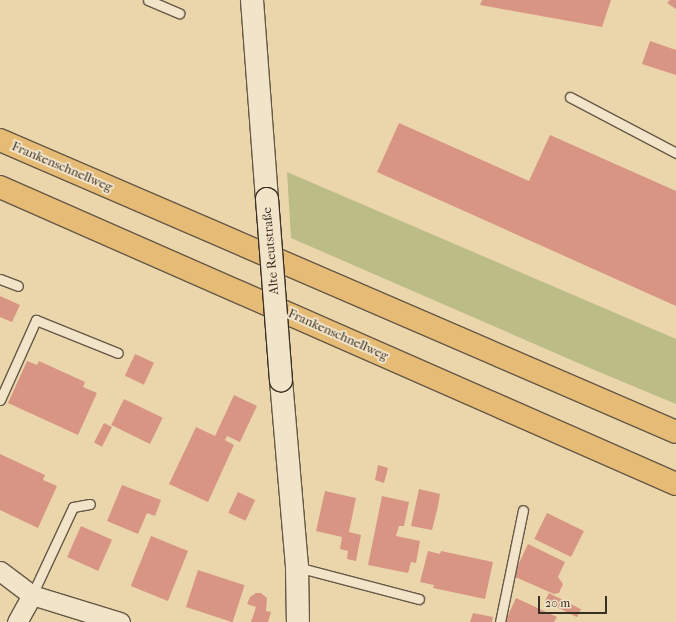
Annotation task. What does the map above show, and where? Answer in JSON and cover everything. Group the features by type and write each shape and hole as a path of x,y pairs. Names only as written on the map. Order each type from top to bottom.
{"highway":[{"name":"Frankenschnellweg","path":"0,140 676,432"},
{"name":"Frankenschnellweg","path":"0,187 676,484"}],"main road":[{"name":"Alte Reutstraße","path":"252,0 297,567 298,622"}],"street":[{"path":"0,571 32,595 120,622"},
{"path":"17,622 32,595"}],"lane":[{"path":"148,0 179,13"},
{"path":"570,97 676,153"},
{"path":"0,279 18,286"},
{"path":"0,400 36,320 118,353"},
{"path":"32,595 73,507 90,504"},
{"path":"500,622 524,510"},
{"path":"297,567 419,599"}],"green space":[{"path":"287,172 676,339 676,404 291,238"}],"building":[{"path":"482,0 611,0 602,27 480,5"},
{"path":"670,0 676,0 676,9 667,3"},
{"path":"650,41 676,50 676,75 642,64"},
{"path":"399,123 529,181 550,135 676,191 676,306 377,172"},
{"path":"0,296 20,305 12,322 0,317"},
{"path":"135,354 154,363 144,385 125,376"},
{"path":"27,361 37,365 39,361 85,382 83,387 97,393 78,435 8,403"},
{"path":"234,395 257,406 240,442 227,436 225,440 234,445 208,502 169,484 196,427 215,436"},
{"path":"124,399 163,418 150,444 111,425"},
{"path":"104,423 112,427 102,447 94,443"},
{"path":"0,454 45,475 43,480 57,486 38,528 0,510"},
{"path":"378,465 388,468 384,483 375,480"},
{"path":"122,485 161,500 155,516 147,513 138,534 107,521"},
{"path":"419,489 440,494 432,530 411,526"},
{"path":"325,491 356,498 349,532 361,535 356,561 347,559 348,551 340,549 342,537 316,531"},
{"path":"238,492 255,500 245,521 228,513"},
{"path":"382,496 409,502 404,526 399,526 396,536 420,541 416,563 411,562 408,573 368,565"},
{"path":"547,513 584,531 571,557 534,539"},
{"path":"81,526 112,540 98,571 67,557"},
{"path":"151,536 188,551 168,601 131,586"},
{"path":"528,544 565,562 558,577 563,584 559,593 554,594 513,576"},
{"path":"428,551 440,554 441,551 493,562 485,599 433,588 434,585 420,582"},
{"path":"198,570 245,585 233,622 186,607"},
{"path":"256,593 261,593 267,598 266,611 271,612 268,622 251,622 256,607 247,604 250,597"},
{"path":"549,593 581,609 577,617 545,601"},
{"path":"516,598 557,617 554,622 505,622"},
{"path":"473,613 493,617 492,622 470,622"}]}
